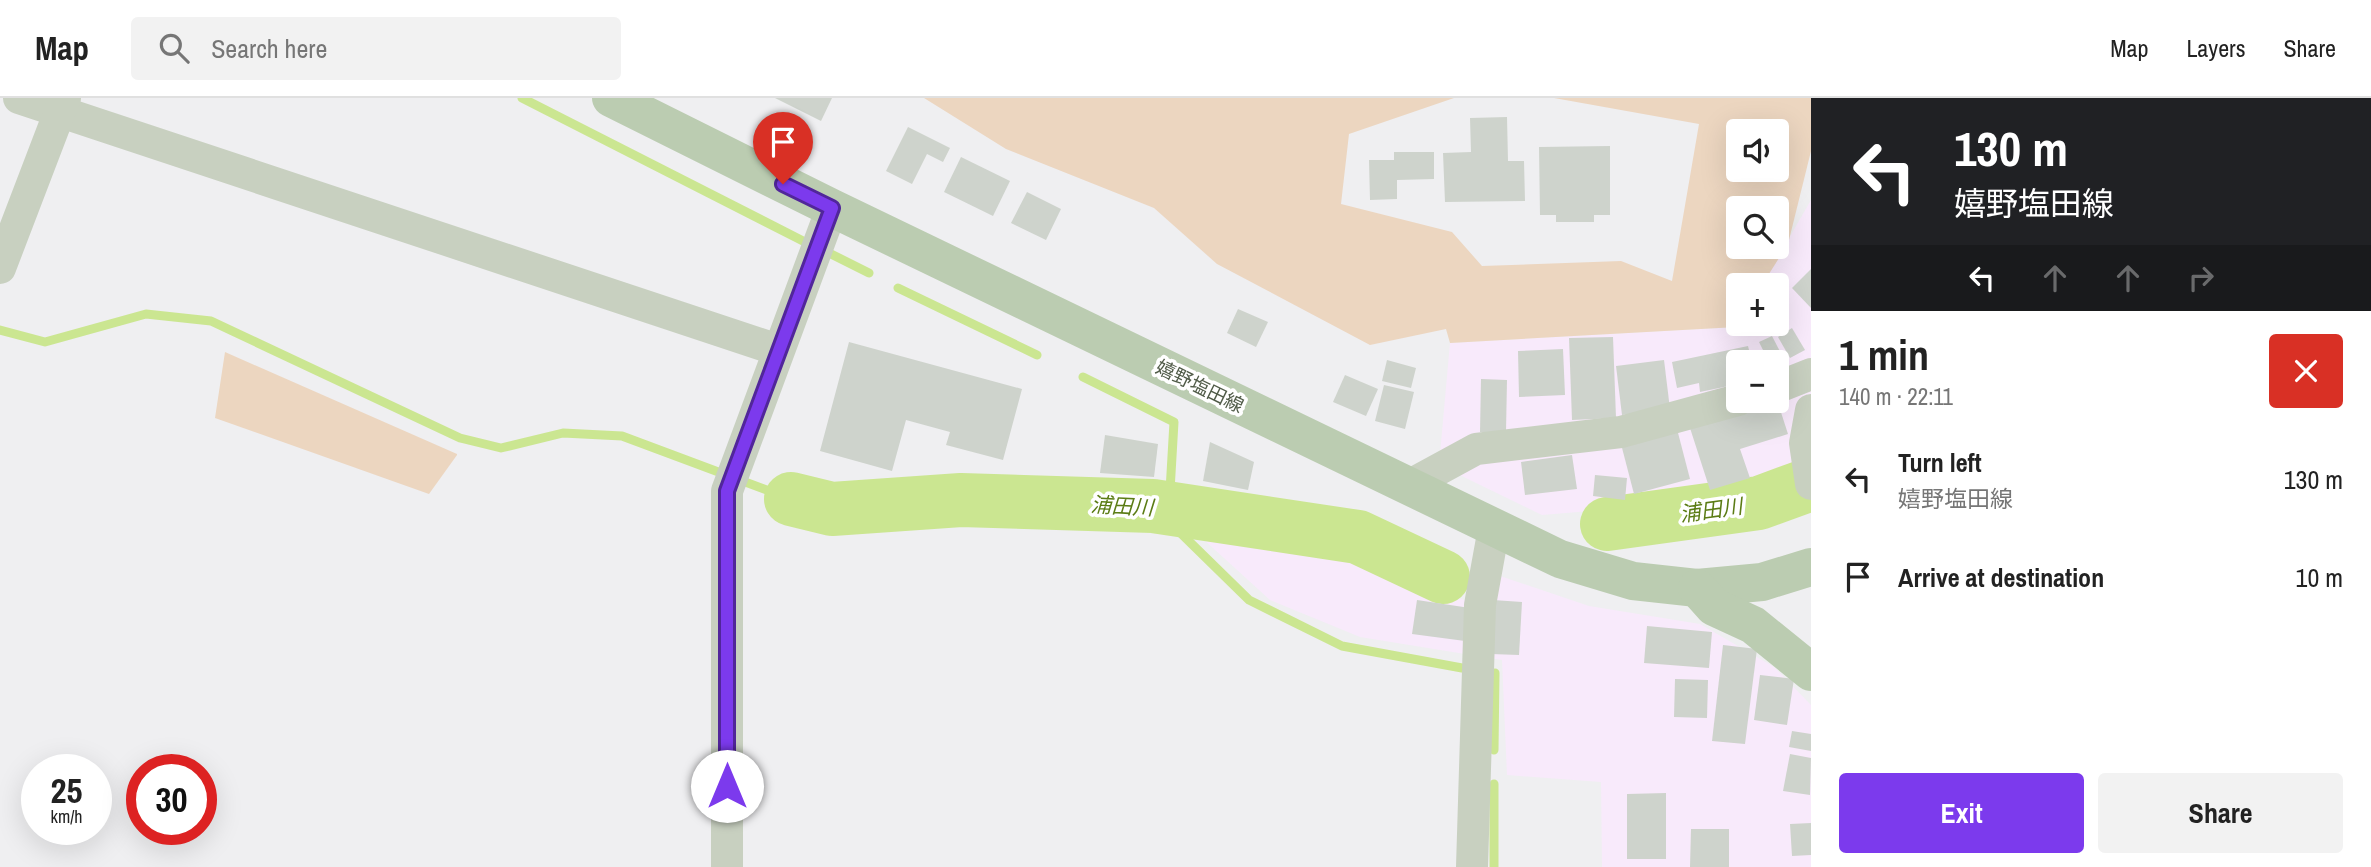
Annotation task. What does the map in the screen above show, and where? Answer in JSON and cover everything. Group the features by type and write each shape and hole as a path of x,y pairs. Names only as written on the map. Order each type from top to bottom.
{"main road":[{"name":"嬉野塩田線","path":"611,98 832,208 1560,559 1633,581 1696,588 1762,582 1811,567"},
{"path":"1696,588 1714,607 1753,625 1811,672"}],"street":[{"path":"19,98 62,105 778,350"},
{"path":"0,268 62,105"},
{"path":"727,867 732,477 832,208"},
{"path":"1789,383 1811,374"},
{"path":"1408,486 1476,449 1621,432 1726,403"},
{"path":"1811,410 1805,443 1811,484"},
{"path":"1472,867 1480,605 1493,528"}],"shaded area":[{"path":"924,98 1454,98 1349,134 1341,204 1452,232 1482,266 1621,261 1672,281 1699,124 1554,98 1811,98 1811,151 1789,240 1789,196 1726,196 1726,259 1778,259 1770,273 1726,273 1726,328 1450,343 1446,329 1370,345 1217,264 1154,208 1006,149"},
{"path":"1811,200 1811,472 1746,498 1542,515 1439,465 1450,343 1726,328 1726,336 1789,336 1789,273 1769,273 1777,259 1789,259 1789,238"},
{"path":"225,352 457,455 429,494 215,418"},
{"path":"1179,517 1293,531 1367,552 1436,594 1490,605 1500,576 1589,606 1700,624 1774,667 1811,705 1811,867 1602,867 1601,782 1507,775 1502,660 1360,637 1270,600"}],"building":[{"path":"775,98 832,98 821,121"},
{"path":"1507,117 1508,161 1524,161 1525,201 1445,202 1443,153 1471,152 1470,118"},
{"path":"908,127 950,148 943,162 927,154 912,184 886,171"},
{"path":"1610,146 1610,215 1594,215 1594,222 1556,222 1556,215 1540,215 1539,147"},
{"path":"1394,152 1434,152 1434,179 1397,180 1397,199 1370,200 1369,160 1394,160"},
{"path":"961,157 1010,181 993,216 944,192"},
{"path":"1027,192 1061,209 1046,240 1011,223"},
{"path":"1811,269 1811,308 1792,288"},
{"path":"1238,309 1268,322 1256,347 1227,333"},
{"path":"1792,328 1805,350 1790,358 1789,350 1785,350 1778,337 1789,336 1789,330"},
{"path":"1772,336 1779,350 1763,350 1759,342"},
{"path":"1613,337 1616,418 1572,420 1569,338"},
{"path":"849,342 1022,389 1003,460 946,445 950,432 906,420 892,471 820,451"},
{"path":"1748,346 1749,350 1729,350"},
{"path":"1563,349 1565,395 1519,397 1518,351"},
{"path":"1726,351 1726,387 1700,392 1699,383 1677,388 1672,362"},
{"path":"1387,360 1416,368 1411,388 1382,381"},
{"path":"1664,360 1670,409 1622,415 1616,366"},
{"path":"1345,375 1378,389 1366,416 1333,402"},
{"path":"1481,379 1507,380 1506,432 1480,432"},
{"path":"1384,385 1414,392 1405,429 1375,421"},
{"path":"1737,413 1781,413 1788,434 1740,449 1750,478 1710,490 1690,428"},
{"path":"1677,429 1690,479 1634,494 1621,444"},
{"path":"1105,435 1158,444 1154,477 1100,473"},
{"path":"1210,442 1254,462 1248,490 1203,481"},
{"path":"1572,455 1577,489 1525,495 1521,462"},
{"path":"1595,475 1627,478 1625,500 1593,496"},
{"path":"1417,600 1470,608 1465,641 1412,634"},
{"path":"1493,600 1522,602 1519,655 1491,654"},
{"path":"1647,626 1712,632 1709,668 1644,663"},
{"path":"1723,645 1757,649 1745,744 1712,741"},
{"path":"1760,675 1794,679 1787,725 1754,720"},
{"path":"1675,679 1708,680 1707,718 1674,717"},
{"path":"1792,731 1811,734 1811,751 1789,747"},
{"path":"1790,754 1811,758 1810,795 1783,791"},
{"path":"1666,793 1666,859 1627,859 1627,794"},
{"path":"1811,823 1811,855 1792,856 1790,824"},
{"path":"1691,829 1729,829 1729,867 1690,867"}],"waterway":[{"path":"522,98 803,241"},
{"path":"829,253 869,273"},
{"path":"898,288 1037,355"},
{"path":"0,330 45,342 146,314 211,321 460,438 501,448 563,433 622,436 791,499"},
{"path":"1083,377 1174,422 1169,508"},
{"name":"浦田川","path":"1607,524 1759,503 1811,484"},
{"name":"浦田川","path":"791,499 832,509 961,500 1153,506 1358,537 1443,577"},
{"path":"1153,506 1249,600 1342,646 1462,668"},
{"path":"1494,750 1495,673"},
{"path":"1494,784 1494,867"}],"route":[{"path":"727,786 727,491 832,208 783,184"}]}
